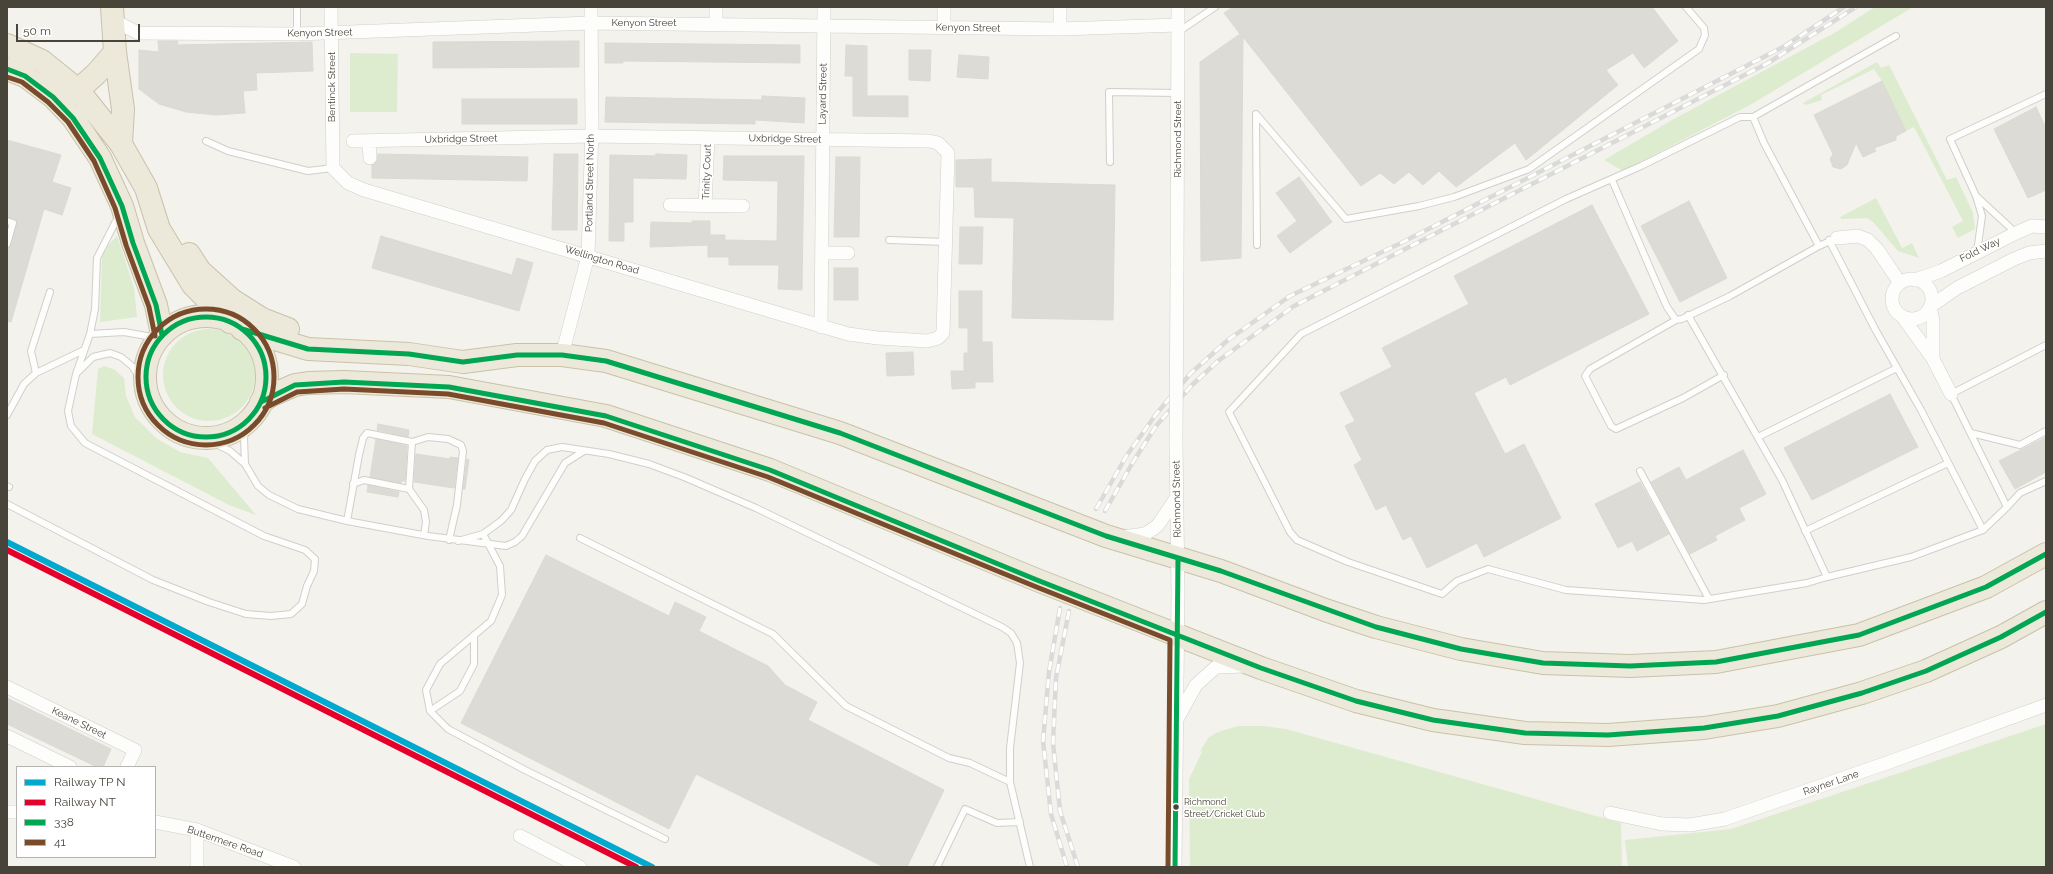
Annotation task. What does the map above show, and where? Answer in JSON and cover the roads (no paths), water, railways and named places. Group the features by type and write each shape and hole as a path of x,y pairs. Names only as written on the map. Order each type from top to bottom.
{"highway":[{"path":"112,13 115,52 123,109 121,144"},
{"path":"7,45 42,61 78,90 121,144 146,188 200,271 232,300 262,319 303,335 463,362 517,355 562,355 606,360 840,433 1106,536 1221,571 1325,610 1423,640 1461,649 1543,663 1630,666 1716,662 1859,635 1986,587 2046,554"},
{"path":"53,97 69,95 78,90 96,74 115,52"},
{"path":"7,68 24,76 53,97 73,118 100,158 122,206 133,244 156,305 160,336"},
{"path":"146,188 160,229 193,285 236,325 254,341 265,363 267,378 261,402 248,421 236,430 222,436 204,438 188,435 175,430 156,413 148,397 145,385 145,370 148,357 160,336 177,324 195,317 213,317 236,325 308,349 409,354"},
{"path":"261,402 284,389 295,385 308,383 344,382 449,387 606,416 770,470 1037,580 1261,668 1356,701 1432,720 1525,733 1608,735 1704,728 1778,716 1862,693 1926,671 2000,637 2046,612"}],"street":[{"name":"Bentinck Street","path":"331,7 332,168"},
{"name":"Portland Street North","path":"562,355 588,256 592,136 591,7"},
{"path":"716,7 716,24"},
{"name":"Layard Street","path":"821,327 824,7"},
{"path":"944,7 944,28"},
{"path":"1060,7 1060,29"},
{"name":"Richmond Street","path":"1174,867 1178,558 1176,442 1178,7"},
{"name":"Kenyon Street","path":"112,13 138,33 332,34 591,23 1060,29 1178,28"},
{"name":"Uxbridge Street","path":"353,141 592,136 929,141 943,147 948,154 943,333 938,338 927,341 878,338"},
{"name":"Trinity Court","path":"706,206 708,138"},
{"path":"369,140 370,158"},
{"name":"Wellington Road","path":"332,168 348,183 364,190 821,327 848,334 878,338"},
{"name":"Trinity Court","path":"670,205 742,206"},
{"name":"Fold Way","path":"1915,280 1941,271 2032,226 2046,227"},
{"path":"1833,239 1858,236 1868,240 1877,249 1900,283"},
{"path":"1933,359 1933,321 1930,306 1932,300 1929,289 1925,284 1915,280 1910,279 1900,283 1895,288 1892,300 1897,312 1908,319 1921,317 1930,306 1957,288 2014,259 2029,253 2046,251"},
{"path":"822,253 848,253"},
{"path":"1902,316 1933,359 1951,394"},
{"path":"1106,536 1126,537 1145,534 1158,525 1177,497"},
{"path":"1175,723 1196,685 1216,667 1261,668"},
{"name":"Keane Street","path":"7,687 135,750 127,766"},
{"name":"Rayner Lane","path":"1610,813 1662,824 1690,825 1725,819 1884,764 2046,705"},
{"path":"7,736 68,766"},
{"name":"Buttermere Road","path":"156,822 197,830 294,867"},
{"path":"197,830 197,867"},
{"path":"520,836 580,867"}],"lane":[{"path":"297,7 297,34"},
{"path":"1178,28 1215,7"},
{"path":"1257,246 1256,114 1346,219 1419,206 1454,197 1529,169 1699,49 1705,35 1704,28 1686,7"},
{"path":"1896,36 1753,117 1740,117 1612,180 1566,199 1301,334 1229,412 1290,532 1297,540 1348,562 1442,594 1457,581 1488,569 1566,590 1709,599 1807,583 1826,577 1911,557 1983,530 2007,508 2020,493 2046,481"},
{"path":"1110,162 1109,92 1178,93"},
{"path":"1977,253 1982,216 1976,196 1950,139 2046,94"},
{"path":"1753,117 1764,143 1819,246"},
{"path":"206,141 228,151 308,171 332,168"},
{"path":"1612,180 1667,307 1676,320"},
{"path":"1976,196 2016,233"},
{"path":"7,504 154,580 184,593 246,614 271,616 291,614 302,604 307,586 314,571 315,560 305,550 264,536 85,443 71,426 68,411 76,374 90,334 95,309 97,258 122,206"},
{"path":"7,221 13,223 7,244"},
{"path":"1724,375 1638,420 1616,429 1611,426 1586,376 1590,369 1676,320 1707,307 1762,279 1833,239 1897,368 1983,530"},
{"path":"889,240 946,242"},
{"path":"36,372 31,351 50,292"},
{"path":"1688,315 1724,375 1782,480 1826,577"},
{"path":"90,334 124,332 160,336"},
{"path":"2007,508 1951,394 2046,345"},
{"path":"7,415 24,384 36,372 84,350"},
{"path":"76,374 93,357 110,353 121,357 132,366 145,385"},
{"path":"1758,437 1897,368"},
{"path":"245,464 244,438 248,421"},
{"path":"1971,433 2020,445 2046,431"},
{"path":"347,521 363,438 367,433 412,442 428,437 448,439 461,444 463,451 457,506 449,540"},
{"path":"204,438 230,451 245,464 258,486 281,501 298,509 347,521 449,540 506,546 515,542 529,526 559,471 565,463 584,451"},
{"path":"412,442 409,489 424,510 426,522 424,535"},
{"path":"458,541 483,534 501,521 510,510 535,461 547,450 562,447 609,454 649,464 684,477 756,508 1011,633 1017,643 1020,663 1010,748 1010,782 1030,867"},
{"path":"1805,531 1948,463"},
{"path":"1640,471 1709,599"},
{"path":"353,484 364,480 409,489"},
{"path":"483,534 500,566 502,595 491,621 440,664 426,690 430,711 448,729 525,770 665,839"},
{"path":"580,538 773,634 846,706 948,758 970,763 1010,782"},
{"path":"430,711 460,691 474,664 474,635"},
{"path":"937,867 965,809 997,823 1020,822"}],"railway":[{"path":"1096,509 1127,455 1157,413 1191,373 1228,340 1290,296 1401,243 1785,46 1844,7"},
{"path":"1105,511 1133,462 1156,426 1192,385 1218,361 1294,306 1768,63 1856,7"},
{"path":"1060,608 1049,672 1043,741 1051,814 1067,867"},
{"path":"1069,611 1056,678 1053,743 1060,811 1078,867"}],"rail line":[{"name":"NT","path":"7,550 636,867"}],"place":[{"name":"Richmond Street/Cricket Club","path":"1176,807"}]}
